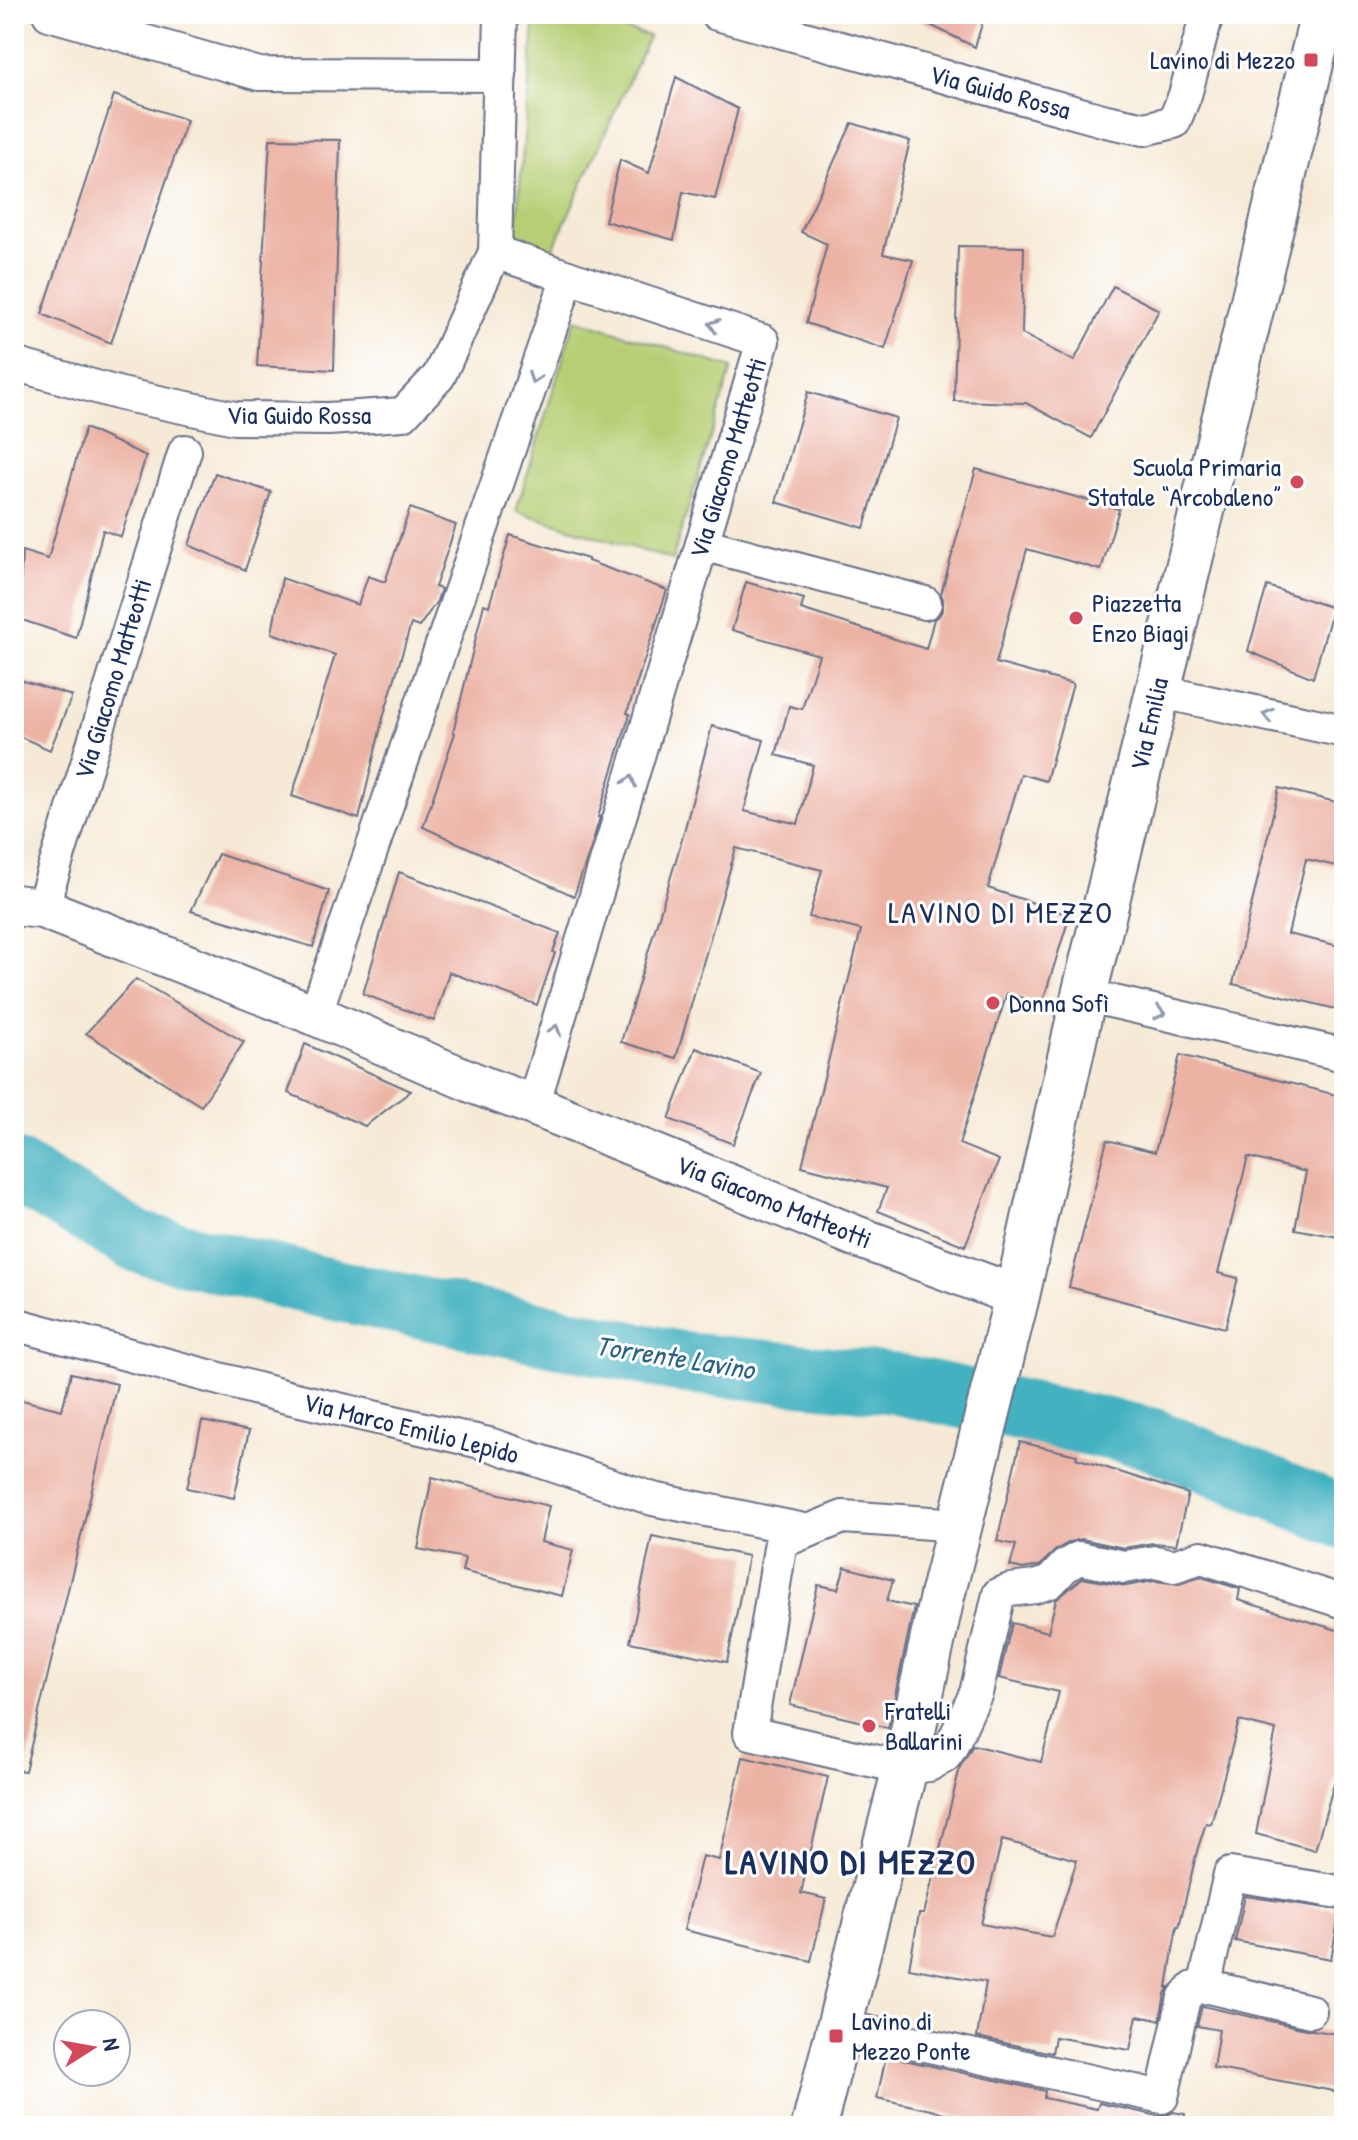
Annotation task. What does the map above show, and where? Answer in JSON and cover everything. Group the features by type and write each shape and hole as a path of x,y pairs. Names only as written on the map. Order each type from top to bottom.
{"main road":[{"name":"Via Emilia","path":"1014,1308 1084,995 1323,14"},
{"path":"814,2126 905,1768 929,1653 1014,1308"}],"street":[{"path":"49,14 259,74 500,75"},
{"name":"Via Guido Rossa","path":"14,364 121,394 235,418 328,419 403,414 439,376 495,252 501,14"},
{"name":"Via Guido Rossa","path":"717,14 1145,129 1174,122 1185,95 1207,14"},
{"path":"315,1015 568,277 495,252"},
{"name":"Via Giacomo Matteotti","path":"533,1105 763,341 568,277"},
{"name":"Via Giacomo Matteotti","path":"185,451 28,906 315,1015 481,1086 858,1237 1014,1308"},
{"path":"702,544 925,603"},
{"path":"1157,691 1344,731"},
{"path":"1084,995 1344,1055"},
{"name":"Via Marco Emilio Lepido","path":"14,1324 287,1397 489,1444 653,1499 809,1531"},
{"path":"960,1525 843,1517 781,1542 750,1733 905,1768 929,1765 945,1756 950,1749 976,1693 999,1594 1050,1582 1065,1566 1079,1558 1124,1567 1155,1562 1174,1566 1201,1557 1344,1602"},
{"path":"1204,1987 1230,1874 1339,1892"},
{"path":"839,2026 1162,2097 1184,1998 1194,1988 1209,1987 1310,2011"}],"green space":[{"path":"535,14 571,14 649,36 552,251 515,241"},
{"path":"575,319 732,368 672,560 516,511"}],"building":[{"path":"908,14 985,14 975,47"},
{"path":"676,77 738,109 715,199 683,192 674,240 605,221 620,160 649,173"},
{"path":"114,95 187,120 111,343 42,314"},
{"path":"852,123 910,141 883,254 913,260 885,349 806,323 827,244 801,232"},
{"path":"270,139 340,140 334,370 257,366"},
{"path":"958,246 1024,247 1022,334 1074,361 1113,286 1159,310 1091,438 1026,403 954,401"},
{"path":"808,392 896,418 864,528 776,502"},
{"path":"85,428 146,456 121,537 103,530 76,638 19,619 22,551 48,559"},
{"path":"976,469 1119,509 1101,570 1027,549 996,663 1073,684 1046,781 1021,774 988,888 1070,915 1042,1004 1007,993 959,1144 999,1160 965,1246 878,1211 887,1188 802,1166 861,930 809,917 822,870 736,848 676,1058 621,1042 681,843 712,726 764,740 744,811 798,824 813,765 776,755 789,706 802,709 819,655 732,630 746,582 804,599 801,609 926,649 934,619 943,609 941,594"},
{"path":"215,473 271,492 245,570 189,545"},
{"path":"410,508 456,525 435,587 441,589 437,601 419,627 411,624 383,718 359,819 292,796 335,655 272,633 282,578 358,605 368,576 385,582"},
{"path":"510,535 588,559 667,590 627,713 630,714 574,896 423,827 455,733 484,604 489,606"},
{"path":"1267,586 1333,608 1313,678 1248,651"},
{"path":"14,678 72,696 50,750 14,734"},
{"path":"1279,788 1344,804 1344,868 1306,859 1288,934 1344,947 1344,1011 1233,984"},
{"path":"218,854 329,891 313,947 191,911"},
{"path":"399,872 560,933 537,1005 449,972 434,1021 363,994"},
{"path":"136,979 244,1042 201,1106 86,1033"},
{"path":"305,1044 411,1091 365,1126 288,1093"},
{"path":"696,1048 761,1073 733,1144 669,1119"},
{"path":"1180,1055 1344,1097 1344,1238 1295,1229 1306,1172 1248,1157 1218,1273 1238,1278 1225,1328 1069,1287 1107,1140 1155,1152"},
{"path":"71,1373 117,1384 25,1771 14,1770 14,1398 62,1410"},
{"path":"202,1421 249,1431 234,1498 187,1488"},
{"path":"1020,1442 1077,1455 1076,1458 1188,1494 1176,1545 1153,1543 1124,1548 1082,1539 1056,1550 1039,1566 1023,1569 1010,1566 1016,1545 997,1541"},
{"path":"432,1477 549,1506 541,1542 573,1550 562,1596 462,1571 465,1558 418,1549"},
{"path":"652,1536 748,1556 727,1662 630,1642"},
{"path":"845,1567 893,1580 887,1601 914,1607 888,1728 790,1705 818,1585 838,1589"},
{"path":"1201,1577 1240,1589 1238,1600 1344,1632 1344,1749 1315,1850 1256,1834 1276,1730 1239,1721 1211,1824 1206,1823 1177,1926 1169,1987 1160,2020 1137,2016 1130,2050 1055,2037 1052,2053 977,2037 986,1982 909,1968 919,1914 924,1914 960,1767 973,1745 1041,1762 1059,1692 999,1678 1012,1623 1048,1632 1056,1600 1082,1578 1126,1586 1155,1581 1179,1584","holes":["1002,1840 1077,1860 1052,1937 981,1924"]},
{"path":"743,1757 828,1777 801,1893 826,1899 811,1961 684,1930 702,1856 719,1860"},
{"path":"1245,1896 1340,1910 1331,1959 1235,1941"},
{"path":"1202,2006 1344,2035 1344,2093 1213,2068 1219,2030 1197,2026"},
{"path":"886,2056 1045,2091 1044,2098 1097,2109 1099,2103 1158,2116 1173,2112 1185,2114 1184,2126 1002,2126 877,2098"}],"waterway":[{"name":"Torrente Lavino","path":"14,1170 137,1242 326,1288 685,1363 893,1383 1150,1438 1344,1518"}],"place":[{"name":"Lavino di Mezzo","path":"1311,60"},
{"name":"Scuola Primaria Statale “Arcobaleno”","path":"1297,482"},
{"name":"Piazzetta Enzo Biagi","path":"1076,618"},
{"name":"Donna Sofì","path":"993,1003"},
{"name":"Fratelli Ballarini","path":"869,1726"},
{"name":"Lavino di Mezzo Ponte","path":"836,2036"}],"district":[{"name":"LAVINO DI MEZZO","path":"1001,913"},
{"name":"LAVINO DI MEZZO","path":"851,1862"}]}
